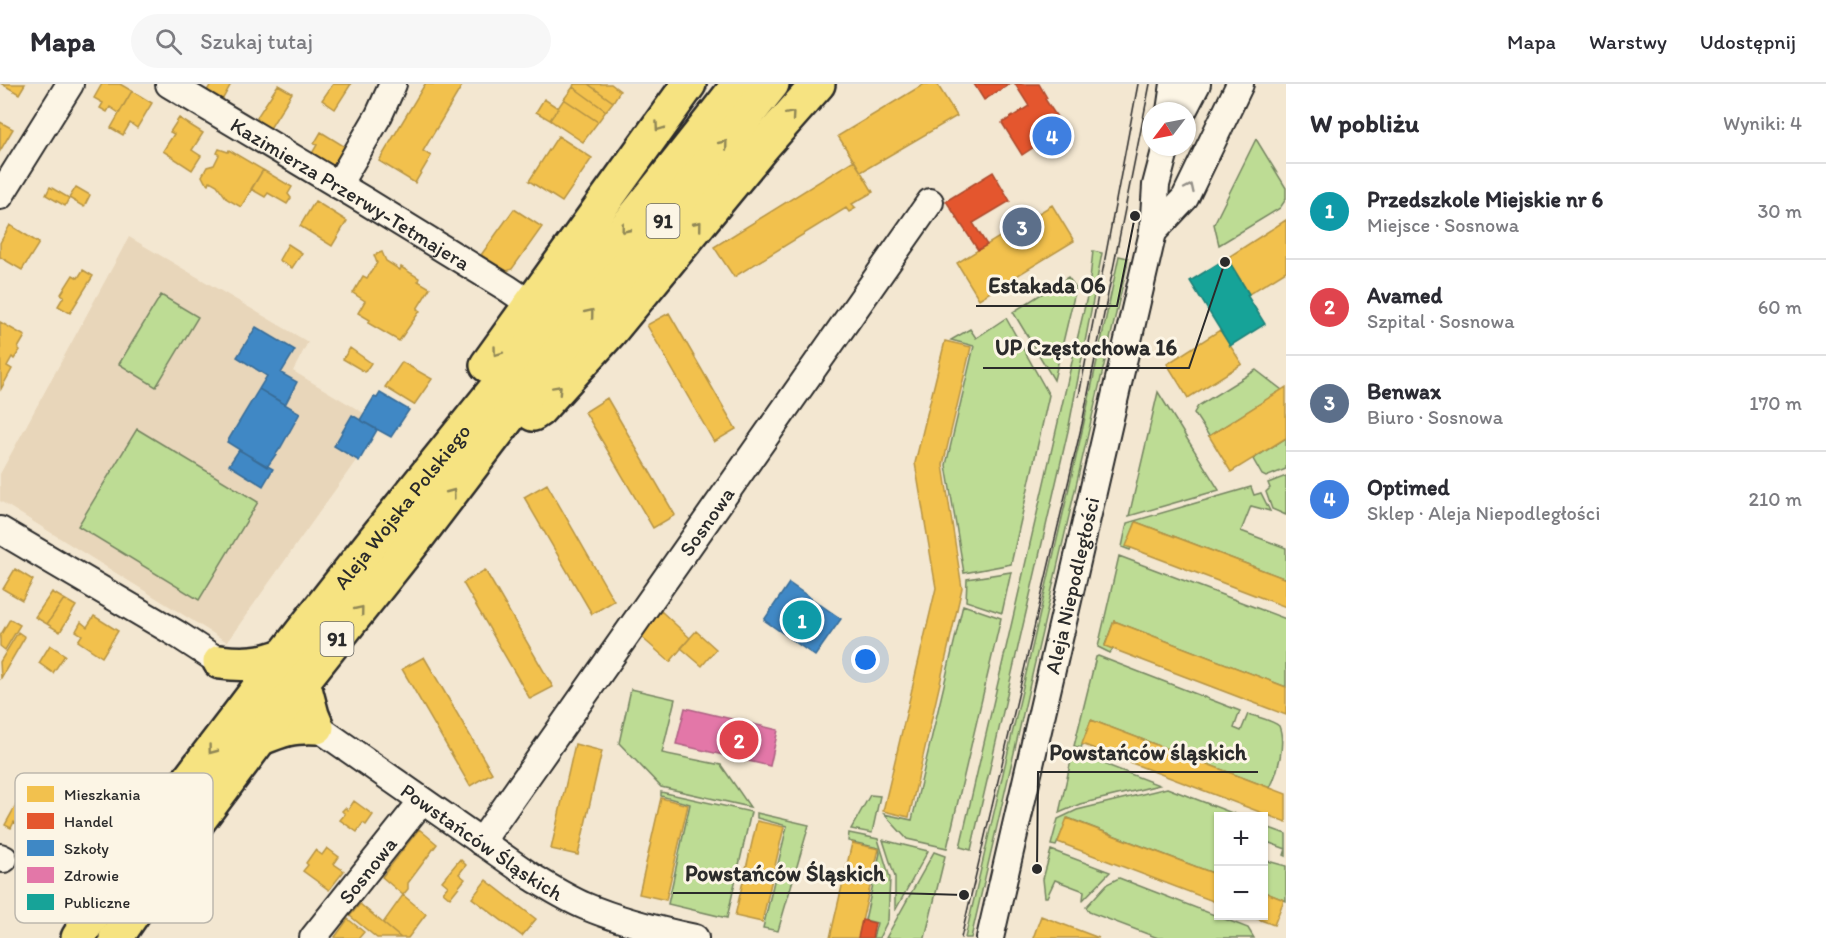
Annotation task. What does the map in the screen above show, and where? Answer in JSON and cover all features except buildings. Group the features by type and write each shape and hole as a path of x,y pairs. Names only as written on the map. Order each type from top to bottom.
{"main road":[{"path":"689,84 486,368 484,427 539,410 610,332 818,84"},
{"name":"Aleja Wojska Polskiego","path":"203,773 303,681 416,539 484,427 665,180 739,84"},
{"name":"Aleja Wojska Polskiego","path":"213,787 246,731 284,655 484,427 553,359 772,84"},
{"path":"220,662 251,664 284,655"},
{"path":"220,662 226,670 246,731 295,726 317,727 303,681"},
{"name":"Aleja Wojska Polskiego","path":"78,938 87,923"},
{"name":"Aleja Wojska Polskiego","path":"116,938 126,923"}],"street":[{"path":"0,196 70,84"},
{"name":"Kazimierza Przerwy-Tetmajera","path":"169,84 532,305"},
{"path":"338,185 379,115 393,84"},
{"path":"1171,102 1174,84"},
{"path":"1188,102 1197,84"},
{"path":"1153,232 1185,198 1240,84"},
{"name":"Aleja Niepodległości","path":"990,938 1153,232 1156,186 1163,156"},
{"name":"Sosnowa","path":"481,842 930,202"},
{"path":"0,530 177,634 220,662"},
{"name":"Powstańców Śląskich","path":"317,727 532,877 585,906 638,926 695,938"},
{"name":"Sosnowa","path":"313,938 422,801"}],"shaded area":[{"path":"129,237 308,342 293,371 382,424 227,642 0,501 0,474"}],"green space":[{"path":"1256,139 1286,188 1286,199 1280,208 1219,245 1214,224"},
{"path":"1093,251 1102,253 1068,431 971,850 960,847 1089,288"},
{"path":"1119,256 1128,258 1127,266 971,938 965,938 1083,427"},
{"path":"1068,277 1076,288 1054,380 1013,312"},
{"path":"161,295 198,317 156,387 119,364"},
{"path":"1006,318 1049,395 1011,564 964,573 946,465 974,346 951,340 970,329 976,338"},
{"path":"1256,370 1282,390 1209,436 1194,413 1198,406"},
{"path":"1158,392 1219,490 1129,516"},
{"path":"137,429 258,502 199,600 78,526"},
{"path":"1286,438 1286,469 1266,477 1262,475 1253,459"},
{"path":"1286,476 1286,515 1272,509 1266,492 1270,488 1268,483"},
{"path":"1251,487 1254,495 1261,493 1270,511 1251,506 1241,531 1286,548 1286,579 1136,522 1127,546 1131,548 1130,550 1122,547 1127,523"},
{"path":"1119,556 1286,619 1286,687 1114,621 1105,645 1113,649 1110,653 1098,647"},
{"path":"1011,572 1002,613 966,601 967,579"},
{"path":"963,605 1001,618 947,848 907,839 884,814 912,820"},
{"path":"1098,656 1240,711 1234,728 1241,731 1248,714 1279,726 1282,740 1280,757 1270,788 1091,720 1081,748 1074,746"},
{"path":"631,689 675,699 662,753 721,765 750,807 661,787 619,743"},
{"path":"1073,752 1159,785 1080,804 1059,813"},
{"path":"1167,788 1230,812 1214,812 1214,873 1068,818 1056,846 1051,845 1058,819 1077,810"},
{"path":"661,792 751,812 727,918 668,904 690,804 661,796"},
{"path":"870,795 880,796 872,833 851,829"},
{"path":"757,813 809,825 778,931 763,928 787,826 757,818"},
{"path":"1268,827 1286,834 1286,849 1268,842"},
{"path":"849,833 878,839 890,878 888,920 879,938 873,938 877,923 865,920 880,853 879,848 848,841"},
{"path":"883,840 928,851 895,911 895,877"},
{"path":"1051,850 1110,872 1083,900 1084,891 1055,880 1045,897 1043,879"},
{"path":"934,852 945,856 925,938 886,938"},
{"path":"1268,861 1286,866 1286,901 1268,894"},
{"path":"1119,878 1214,915 1214,920 1227,920 1248,928 1254,938 1158,938 1089,912 1086,907 1107,884"}],"tram line":[{"path":"1079,396 1138,84"},
{"path":"961,938 1082,424 1150,84"}],"place":[{"name":"Optimed","path":"1052,136"},
{"name":"Estakada 06","path":"1135,216"},
{"name":"Benwax","path":"1022,227"},
{"name":"UP Częstochowa 16","path":"1225,262"},
{"name":"Przedszkole Miejskie nr 6","path":"802,620"},
{"name":"Avamed","path":"739,740"},
{"name":"Powstańców śląskich","path":"1037,869"},
{"name":"Powstańców Śląskich","path":"964,895"}]}
